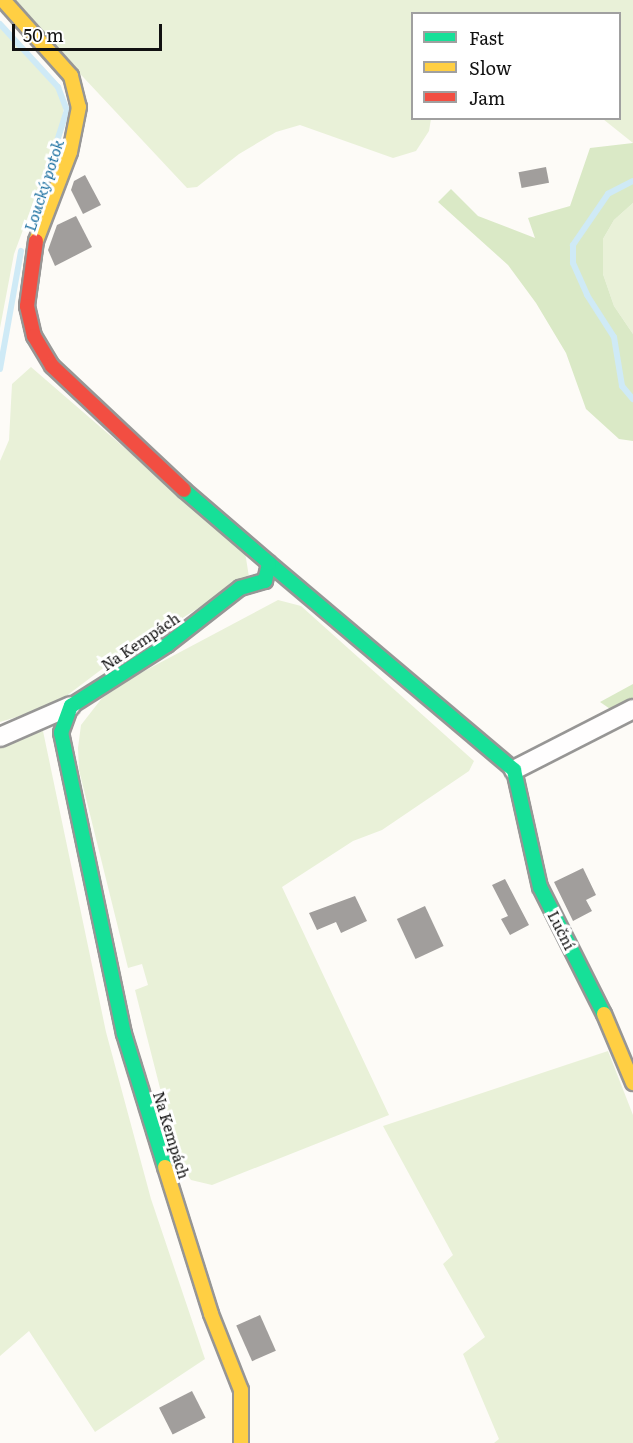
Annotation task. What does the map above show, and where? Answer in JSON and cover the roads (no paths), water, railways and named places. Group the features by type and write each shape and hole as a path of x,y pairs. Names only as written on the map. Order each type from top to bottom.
{"street":[{"path":"3,0 71,76 79,107 69,152 32,251 27,306 34,336 52,366 136,449 514,770 633,709"},
{"name":"Na Kempách","path":"241,1443 241,1390 211,1314 124,1034 61,733 71,706 167,645 240,588 265,581 269,563"},
{"path":"0,736 71,706"},
{"name":"Luční","path":"514,770 540,886 616,1037 633,1083"}],"waterway":[{"name":"Loucký potok","path":"0,24 58,87 67,110 32,219"},
{"path":"633,181 608,194 573,245 573,263 587,295 614,337 622,386 633,399"},
{"name":"Loucký potok","path":"0,369 21,251"}]}
